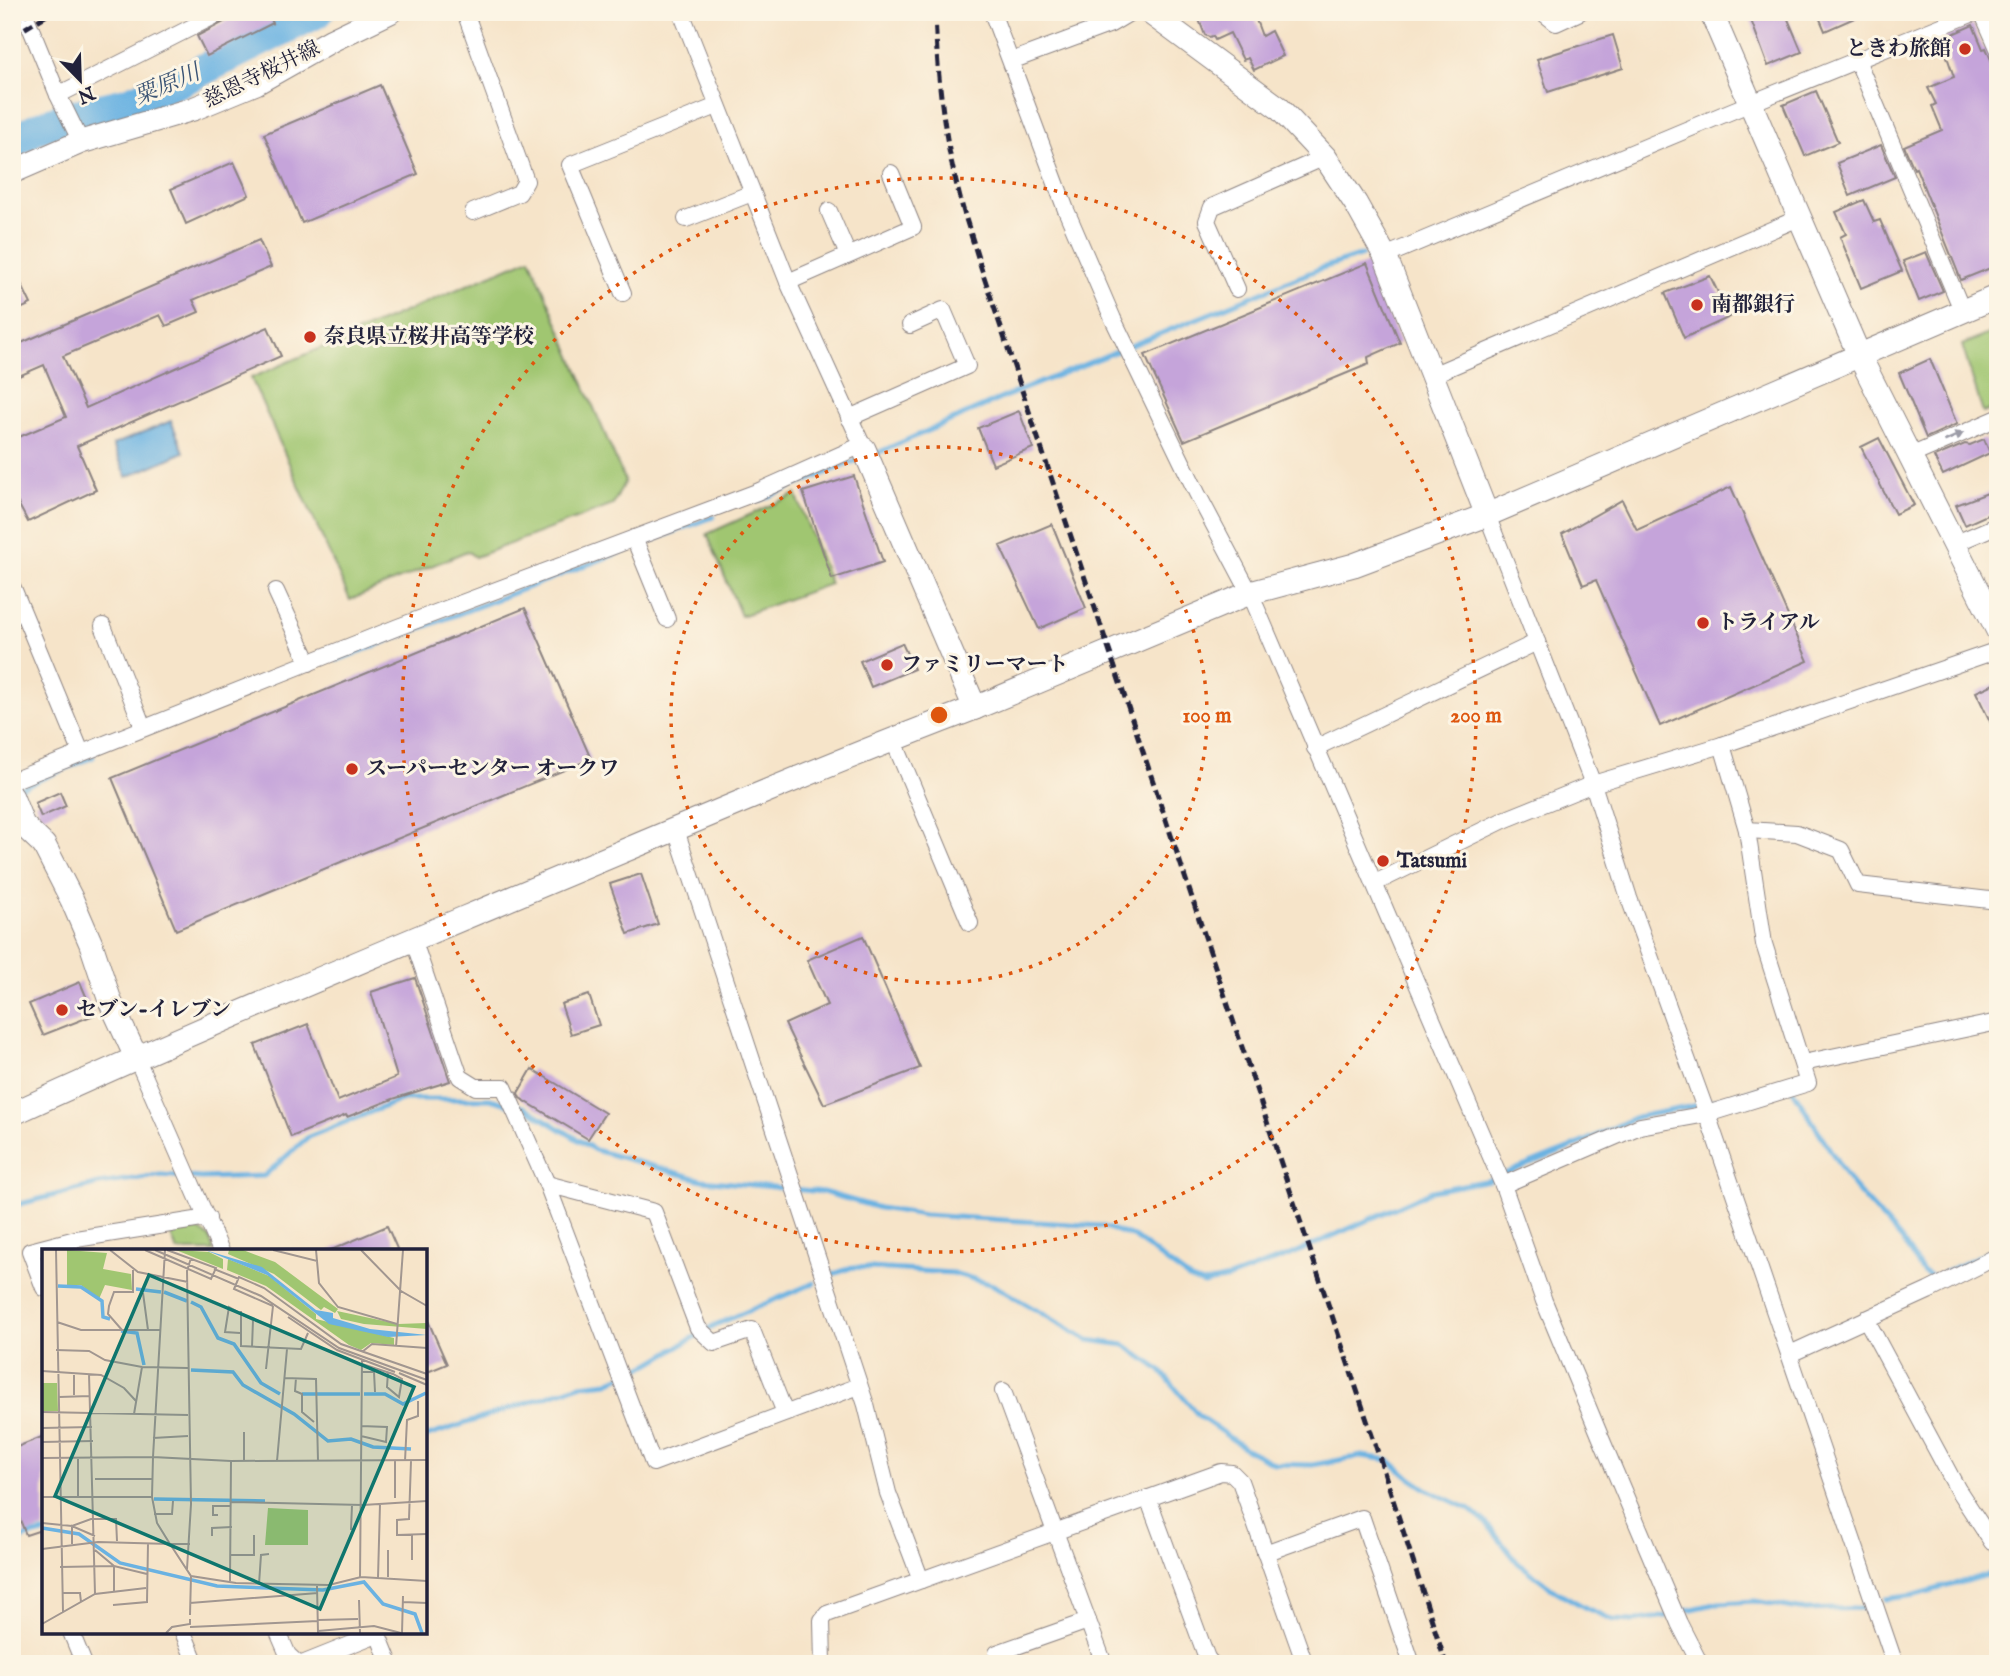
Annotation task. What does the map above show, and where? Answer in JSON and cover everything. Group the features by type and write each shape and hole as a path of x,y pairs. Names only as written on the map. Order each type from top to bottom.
{"street":[{"path":"24,12 78,136"},
{"path":"61,101 222,12"},
{"name":"慈恩寺桜井線","path":"12,172 78,136 193,109 256,83 332,40 390,12"},
{"path":"466,12 526,181 519,193 473,212"},
{"path":"681,12 788,282 866,453 975,708"},
{"path":"992,12 1066,210 1129,354 1197,494 1250,593 1503,1185 1544,1301 1679,1623 1700,1664"},
{"path":"1011,61 1111,24 1131,12"},
{"path":"1149,12 1279,108 1325,157 1356,204 1385,256 1593,784 1629,898 1707,1114 1895,1664"},
{"path":"1542,12 1556,23 1580,12"},
{"path":"1711,12 1859,355 1998,631"},
{"path":"1385,256 1750,103 1976,12"},
{"path":"1982,12 1998,48"},
{"path":"1857,60 1962,310"},
{"path":"623,293 570,165 717,106"},
{"path":"1237,289 1207,221 1212,207 1325,157"},
{"path":"788,282 913,227 891,173"},
{"path":"686,219 752,193"},
{"path":"829,211 848,255"},
{"path":"1432,375 1800,218"},
{"path":"12,1114 136,1057 892,739 975,708 1250,593 1354,565 1487,515 1998,296"},
{"path":"849,418 967,366 943,310 910,325"},
{"path":"1910,456 1998,418"},
{"path":"12,781 398,627 637,545 757,492 866,453"},
{"path":"1954,544 1998,525"},
{"path":"637,545 667,619"},
{"path":"13,589 81,752"},
{"path":"276,591 309,663"},
{"path":"103,626 144,727"},
{"path":"1315,748 1537,642"},
{"path":"1375,883 1504,820 1593,784 1722,746 1998,650"},
{"path":"892,739 970,923"},
{"path":"1503,1185 1640,1126 1707,1114 1808,1083 1764,944 1747,830 1722,746"},
{"path":"14,802 23,825 44,845 72,900 91,944 110,1001 220,1249"},
{"path":"676,830 859,1386 888,1493 921,1580"},
{"path":"1747,830 1797,833 1841,850 1858,885 1998,901"},
{"path":"413,939 460,1077 476,1087 504,1087 547,1184 653,1463 859,1386"},
{"path":"1803,1063 1998,1022"},
{"path":"547,1184 654,1212 702,1332 714,1343 752,1330 785,1413"},
{"path":"42,1283 30,1251 76,1238 208,1218"},
{"path":"1790,1354 1998,1256"},
{"path":"1866,1319 1958,1490 1992,1542"},
{"path":"1003,1391 1104,1664"},
{"path":"823,1664 822,1620 827,1614 1221,1472 1233,1473 1240,1481 1305,1664"},
{"path":"1148,1498 1207,1658 1212,1664"},
{"path":"1265,1553 1362,1518 1412,1664"},
{"path":"997,1653 1088,1620"},
{"path":"72,1634 85,1664"},
{"path":"184,1634 196,1664"},
{"path":"279,1634 288,1655 300,1664 375,1634"},
{"path":"377,1634 390,1664"}],"green space":[{"path":"530,258 625,481 613,505 475,557 467,551 350,600 251,378"},
{"path":"1998,330 1998,407 1983,413 1962,345"},
{"path":"796,494 830,584 741,616 707,534"},
{"path":"198,1230 209,1237 213,1249 176,1249 170,1233"}],"water":[{"path":"171,421 184,452 127,477 113,445"}],"building":[{"path":"243,12 267,12 273,23 207,56 197,36"},
{"path":"1196,12 1253,12 1262,36 1271,31 1283,56 1254,70 1248,58 1243,60 1230,33 1215,40 1213,36 1205,35"},
{"path":"1748,12 1785,12 1802,52 1768,66"},
{"path":"1817,12 1868,12 1825,31"},
{"path":"1973,25 1998,76 1998,265 1961,280 1916,168 1914,169 1904,146 1942,130 1932,106 1936,104 1928,88 1954,77 1941,39"},
{"path":"1613,35 1623,68 1548,92 1537,59"},
{"path":"380,85 418,174 302,223 264,134"},
{"path":"1816,91 1838,142 1805,156 1783,105"},
{"path":"1881,145 1895,177 1850,196 1837,163"},
{"path":"234,162 249,195 186,224 171,189"},
{"path":"1864,200 1874,222 1880,220 1902,271 1861,288 1840,237 1846,234 1836,212"},
{"path":"259,240 271,267 193,300 199,312 166,326 160,315 63,356 86,408 268,327 281,356 77,446 96,490 28,522 12,492 12,440 66,417 44,365 12,379 12,347"},
{"path":"1926,252 1943,291 1919,301 1903,261"},
{"path":"1367,263 1400,343 1368,357 1369,364 1184,441 1145,355"},
{"path":"12,265 31,304 12,313"},
{"name":"南都銀行","path":"1710,276 1730,317 1684,338 1665,293"},
{"path":"1930,359 1957,424 1926,438 1899,373"},
{"path":"1019,411 1033,448 993,465 978,428"},
{"path":"1879,438 1914,505 1895,514 1861,447"},
{"path":"1984,439 1990,453 1943,475 1934,457"},
{"path":"854,476 883,562 832,579 803,492"},
{"name":"トライアル","path":"1731,487 1808,661 1660,726 1596,580 1583,585 1562,534 1622,500 1637,530"},
{"path":"1998,489 1998,510 1965,525 1956,505"},
{"path":"1052,524 1086,608 1039,629 1000,546"},
{"name":"スーパーセンター オークワ","path":"525,608 591,759 176,930 112,778"},
{"name":"ファミリーマート","path":"902,643 914,669 871,687 860,661"},
{"path":"1998,682 1998,738 1976,692"},
{"path":"60,792 66,806 41,817 35,803"},
{"path":"641,874 658,924 628,934 610,884"},
{"path":"863,936 920,1068 824,1104 785,1024 827,1005 807,960"},
{"path":"415,978 450,1081 347,1117 346,1115 291,1137 255,1045 308,1024 338,1101 397,1077 371,992"},
{"name":"セブン-イレブン","path":"80,982 94,1015 43,1035 29,1004"},
{"path":"589,995 599,1025 571,1034 561,1004"},
{"path":"532,1069 605,1113 588,1139 520,1098 518,1093"},
{"path":"387,1226 397,1249 334,1249"},
{"path":"427,1319 447,1364 427,1372"},
{"path":"42,1437 42,1530 26,1535 12,1499 12,1449"}],"waterway":[{"name":"粟原川","path":"12,144 35,129 67,117 126,103 180,81 318,12"},
{"path":"873,455 1002,398 1319,269 1362,255"},
{"path":"759,500 863,458"},
{"path":"337,660 713,517"},
{"path":"15,790 93,757"},
{"path":"518,1106 526,1108 595,1150 702,1180 823,1192 879,1208 924,1215 1101,1226 1134,1237 1191,1280 1203,1284 1229,1278 1293,1254 1432,1191 1489,1180 1570,1148 1636,1117 1689,1107 1782,1083"},
{"path":"1793,1090 1852,1185 1902,1240 1923,1272 1933,1278 1998,1247"},
{"path":"12,1206 99,1184 161,1175 201,1178 264,1176 308,1137 404,1099 490,1099 508,1104"},
{"path":"834,1274 853,1267 953,1273 993,1285 1088,1340 1125,1345 1160,1370 1199,1416 1246,1449 1275,1464 1312,1465 1362,1456 1389,1460 1428,1490 1469,1509 1487,1524 1518,1563 1556,1591 1586,1608 1613,1620 1634,1621 1666,1616"},
{"path":"427,1436 580,1385 608,1382 649,1364 715,1325 814,1283"},
{"path":"12,1545 26,1537 42,1533"},
{"path":"1886,1599 1915,1595 1998,1572"},
{"path":"1683,1611 1719,1603 1755,1601 1805,1610 1862,1608"}],"railway":[{"path":"12,23 29,12"},
{"path":"12,36 52,12"},
{"path":"935,12 939,79 948,146 960,200 981,268 1378,1453 1446,1664"}],"place":[{"name":"ときわ旅館","path":"1965,49"},
{"name":"南都銀行","path":"1697,305"},
{"name":"奈良県立桜井高等学校","path":"310,337"},
{"name":"トライアル","path":"1703,623"},
{"name":"ファミリーマート","path":"887,665"},
{"name":"スーパーセンター オークワ","path":"352,769"},
{"name":"Tatsumi","path":"1383,861"},
{"name":"セブン-イレブン","path":"62,1010"}]}
